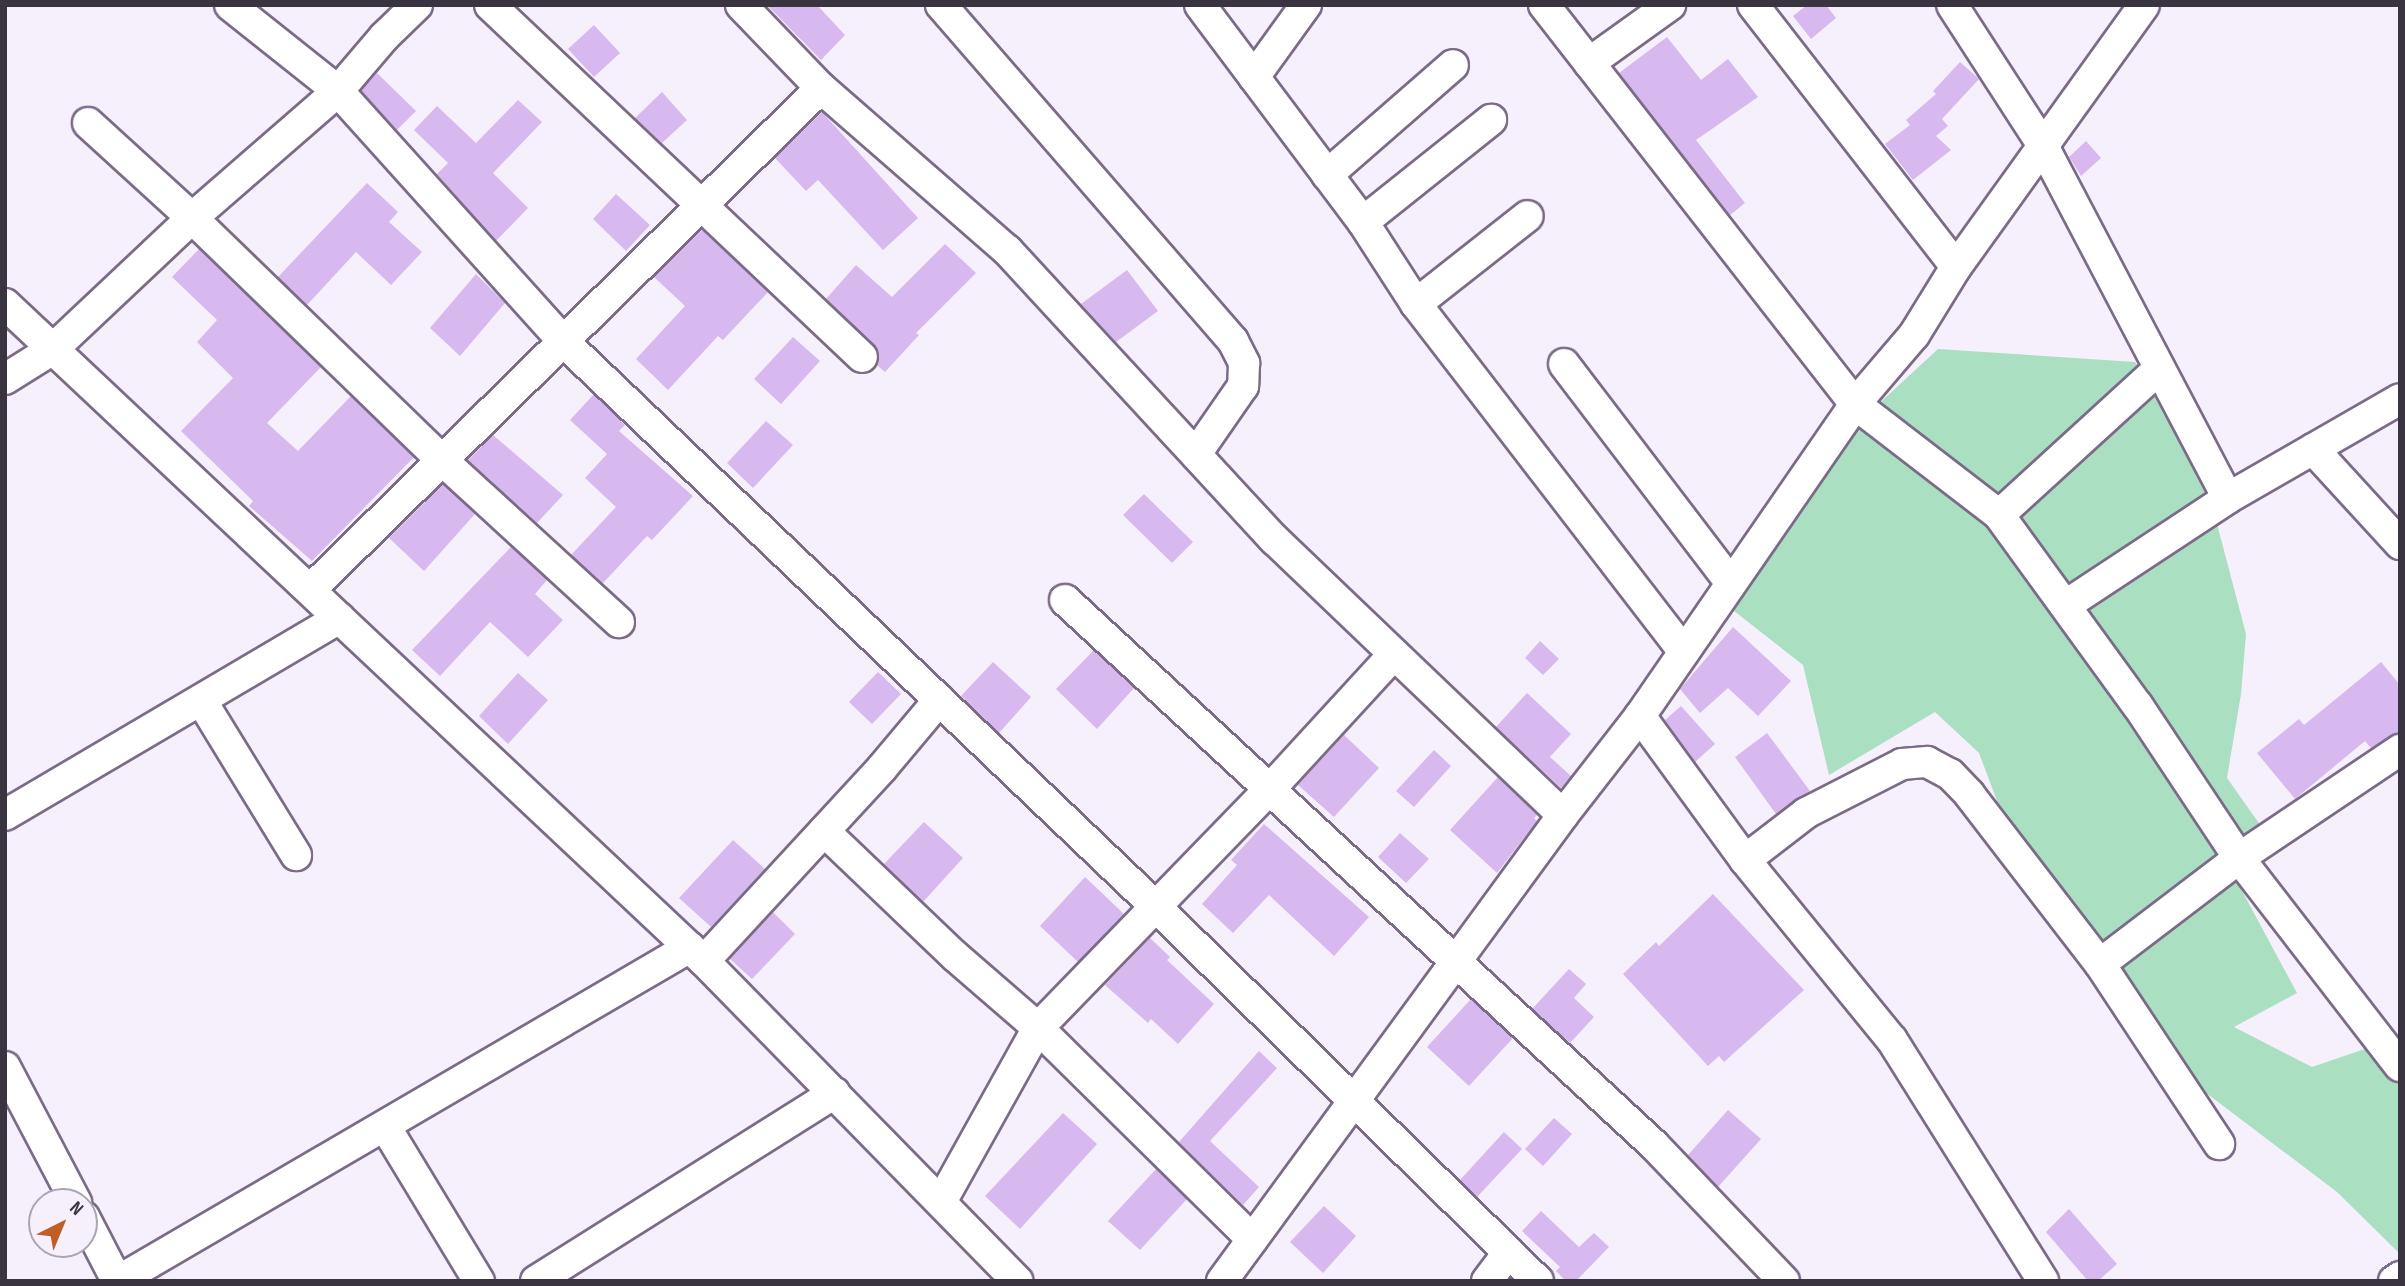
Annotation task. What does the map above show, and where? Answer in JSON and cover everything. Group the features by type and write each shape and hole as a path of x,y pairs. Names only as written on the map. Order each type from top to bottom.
{"street":[{"path":"230,5 338,91 563,341 1155,906 1352,1102 1538,1281"},
{"path":"5,379 53,349 192,218 338,91 384,37 417,5"},
{"path":"490,5 862,357"},
{"path":"741,5 821,88 1007,250 1275,540 1563,815"},
{"path":"941,5 1233,341 1244,363 1243,386 1196,454"},
{"path":"1200,5 1363,222 1416,304 1684,652"},
{"path":"1254,77 1306,5"},
{"path":"1544,5 1855,404 1999,515 2066,605 2239,858 2400,1066"},
{"path":"1589,63 1670,5"},
{"path":"1753,5 1956,267"},
{"path":"1952,5 2042,145 2228,498"},
{"path":"1222,1281 1563,815 1640,716 1855,404 1914,335 1956,267 2144,5"},
{"path":"1327,175 1453,65"},
{"path":"310,590 821,88"},
{"path":"1363,222 1491,120"},
{"path":"88,124 192,218 442,460 619,622"},
{"path":"1416,304 1528,216"},
{"path":"5,304 697,954 1017,1281"},
{"path":"1564,364 1731,583"},
{"path":"1999,515 2159,369"},
{"path":"2066,605 2228,498 2400,400"},
{"path":"2314,449 2400,544"},
{"path":"1065,600 1654,1145 1784,1281"},
{"path":"5,815 339,618"},
{"path":"941,1202 1038,1028 1270,789 1394,654"},
{"path":"98,1243 118,1281 385,1126 697,954 824,831 939,699"},
{"path":"201,700 296,855"},
{"path":"1640,716 1745,860 1892,1040 2043,1281"},
{"path":"2100,964 2239,858 2400,750"},
{"path":"1745,860 1806,813 1902,764 1927,762 1950,774 1969,794 2100,964 2219,1144"},
{"path":"824,831 956,957 1038,1028 1252,1239"},
{"path":"5,1067 69,1188"},
{"path":"536,1281 835,1093"},
{"path":"385,1126 479,1281"},
{"path":"1487,1281 1509,1252"},
{"path":"2394,1281 2400,1277"}],"green space":[{"path":"1938,349 2135,362 2207,486 2246,634 2241,694 2227,778 2268,836 2214,839 2297,993 2234,1027 2312,1067 2400,1037 2399,1253 2337,1192 2139,1042 2036,904 1979,753 1935,712 1829,775 1803,665 1729,607 1859,422"}],"building":[{"path":"767,5 817,5 845,35 821,60"},
{"path":"1807,5 1826,5 1836,18 1811,39 1793,16"},
{"path":"594,25 620,53 594,77 568,49"},
{"path":"1667,37 1701,80 1728,59 1758,97 1696,140 1745,203 1730,215 1619,73"},
{"path":"1960,62 1979,79 1942,119 1948,126 1936,136 1951,150 1913,180 1885,144 1910,125 1906,120 1936,94 1933,91"},
{"path":"377,73 416,111 397,130 361,91"},
{"path":"662,92 687,120 662,143 635,118"},
{"path":"518,100 542,122 493,173 528,208 496,241 437,174 448,163 414,130 437,106 476,143"},
{"path":"822,112 918,218 883,250 818,180 806,191 775,158"},
{"path":"2086,141 2101,158 2081,176 2069,157"},
{"path":"367,183 398,212 389,222 422,252 391,285 356,252 307,305 278,277"},
{"path":"616,194 650,225 626,251 593,219"},
{"path":"702,230 768,292 723,340 718,336 668,390 636,359 685,306 654,277"},
{"path":"945,244 976,273 916,333 919,335 885,372 877,365 879,353 874,345 826,299 856,265 892,297"},
{"path":"199,249 321,367 267,423 298,451 351,396 414,457 312,561 249,506 253,501 181,431 233,378 197,342 217,320 172,277"},
{"path":"1127,270 1158,311 1116,342 1081,304"},
{"path":"476,274 505,303 460,356 430,328"},
{"path":"793,337 820,361 781,404 754,379"},
{"path":"594,394 625,425 619,431 693,496 652,540 647,536 603,583 571,555 616,507 585,478 607,454 570,420"},
{"path":"766,421 793,445 753,488 727,463"},
{"path":"493,435 563,495 537,523 468,460"},
{"path":"443,484 475,514 424,571 389,538"},
{"path":"1144,494 1193,542 1172,563 1123,515"},
{"path":"511,547 547,580 535,594 563,620 528,657 490,622 440,676 412,650"},
{"path":"1733,627 1791,681 1758,716 1728,688 1700,713 1680,689"},
{"path":"1540,641 1559,659 1543,675 1525,658"},
{"path":"1094,650 1134,688 1097,729 1056,689"},
{"path":"993,662 1031,697 999,733 961,696"},
{"path":"2381,662 2400,685 2400,731 2371,748 2365,741 2295,799 2257,753 2299,719 2304,725"},
{"path":"878,672 901,694 872,724 849,702"},
{"path":"518,673 548,700 508,744 479,716"},
{"path":"1527,693 1571,734 1550,757 1571,776 1561,788 1496,727"},
{"path":"1681,706 1715,744 1695,762 1665,720"},
{"path":"1767,733 1810,791 1776,814 1735,757"},
{"path":"1344,735 1379,768 1334,817 1298,785"},
{"path":"1434,750 1451,766 1414,807 1396,791"},
{"path":"1498,777 1537,815 1534,818 1537,821 1497,873 1450,830"},
{"path":"924,822 963,858 923,902 884,864"},
{"path":"1264,824 1369,917 1334,956 1269,895 1233,933 1202,904 1237,865 1231,860"},
{"path":"1400,833 1429,859 1406,883 1378,857"},
{"path":"733,840 765,869 711,927 679,898"},
{"path":"1085,877 1124,914 1078,962 1040,926"},
{"path":"1713,894 1804,990 1724,1062 1719,1056 1708,1066 1623,974 1656,942 1659,946"},
{"path":"773,912 795,934 752,979 730,959"},
{"path":"1150,938 1170,957 1167,960 1214,1004 1178,1044 1151,1019 1148,1023 1105,985"},
{"path":"1569,969 1586,984 1574,998 1594,1017 1570,1043 1532,1009"},
{"path":"1471,999 1513,1038 1469,1086 1427,1047"},
{"path":"1259,1051 1277,1068 1210,1141 1259,1187 1243,1205 1179,1142"},
{"path":"1728,1110 1761,1139 1718,1187 1688,1155"},
{"path":"1063,1113 1097,1144 1020,1229 985,1196"},
{"path":"1554,1118 1572,1134 1543,1166 1525,1149"},
{"path":"1504,1132 1522,1149 1477,1197 1460,1180"},
{"path":"1156,1169 1187,1199 1140,1250 1108,1221"},
{"path":"1324,1206 1356,1236 1323,1273 1290,1242"},
{"path":"2069,1209 2117,1264 2098,1281 2088,1281 2046,1232"},
{"path":"1541,1211 1579,1247 1594,1233 1609,1247 1576,1281 1566,1281 1556,1271 1560,1267 1522,1231"}]}
